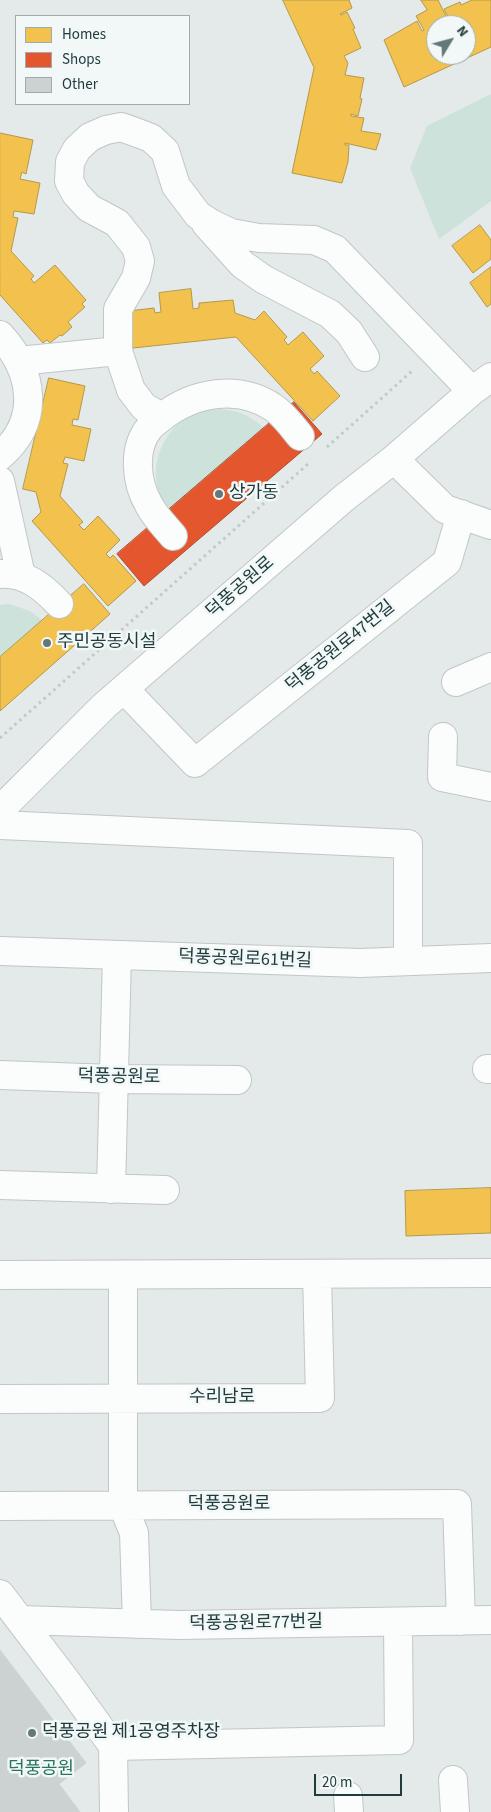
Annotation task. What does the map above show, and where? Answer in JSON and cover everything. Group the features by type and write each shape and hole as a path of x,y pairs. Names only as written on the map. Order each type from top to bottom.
{"street":[{"path":"162,417 144,407 131,390 118,351 118,309 136,278 140,261 136,247 117,223 89,208 76,194 69,181 70,162 77,149 90,137 106,130 121,127 151,138 165,151 176,186 227,249 242,264 263,280 330,314 349,332 365,356"},
{"path":"198,215 232,233 259,238 314,240 335,249 434,352 482,384"},
{"path":"0,335 19,361 28,385 28,408 19,431 7,450 0,456"},
{"path":"19,361 118,351"},
{"name":"덕풍공원로","path":"0,810 97,713 124,689 344,498 394,459 482,384"},
{"path":"173,536 149,505 142,491 138,477 138,459 149,429 173,408 192,399 222,393 249,396 263,401 275,409 308,447"},
{"path":"394,459 445,508 491,525"},
{"path":"0,481 11,575 36,582 59,604"},
{"name":"덕풍공원로47번길","path":"124,689 196,763 447,562 460,514"},
{"path":"456,682 491,667"},
{"path":"443,737 442,777 491,787"},
{"path":"0,826 408,844 408,961"},
{"name":"덕풍공원로61번길","path":"0,952 360,963 491,958"},
{"path":"111,1189 117,956"},
{"name":"덕풍공원로","path":"0,1074 113,1079 237,1080"},
{"path":"0,1185 165,1190"},
{"path":"0,1275 491,1273"},
{"path":"123,1274 123,1506 134,1533 137,1624"},
{"name":"수리남로","path":"123,1398 320,1398 317,1274"},
{"path":"0,1399 123,1398"},
{"name":"덕풍공원로","path":"0,1506 457,1504 461,1621"},
{"path":"0,1594 113,1746 114,1812"},
{"name":"덕풍공원로77번길","path":"21,1620 137,1624 491,1620"},
{"path":"113,1746 399,1740 398,1622"},
{"path":"453,1780 455,1812"}],"path":[{"path":"322,451 434,352"},
{"path":"0,738 308,447"}],"green space":[{"path":"491,94 491,201 439,239 410,168 427,126"},
{"path":"205,409 238,412 265,428 170,511 160,495 157,485 156,474 159,453 163,443 176,426 186,418"},
{"path":"9,604 30,611 48,624 0,694 0,605"}],"building: Homes":[{"path":"283,0 349,0 352,8 340,14 347,12 355,28 353,29 361,48 344,56 348,63 345,75 364,78 358,116 351,114 351,116 364,118 361,131 381,134 376,150 345,143 345,145 349,145 348,162 342,183 292,173 314,68"},
{"path":"421,0 438,0 446,15 426,15 426,65 452,65 404,87 384,40 417,21 422,31 424,30 416,16 427,10"},
{"path":"472,0 491,0 491,47 476,54 476,15 447,15 444,9 460,2 461,5"},
{"path":"0,133 33,140 26,174 22,172 20,179 40,183 34,214 14,211 13,217 18,218 11,251 34,276 31,279 34,283 55,265 86,300 82,304 85,307 68,322 72,327 50,343 47,340 43,343 0,295"},
{"path":"480,225 491,240 491,259 473,273 452,246"},
{"path":"491,267 491,304 487,307 470,283"},
{"path":"191,289 193,309 199,308 199,303 233,300 235,313 255,320 264,311 287,337 284,340 288,345 303,332 324,356 310,369 314,374 317,371 340,396 313,421 236,337 124,349 120,312 154,308 155,313 161,312 159,293"},
{"path":"49,378 85,386 78,420 73,419 72,425 91,429 84,461 65,457 63,463 68,464 60,496 83,522 79,525 84,530 98,516 120,540 106,554 110,558 113,555 136,581 108,606 32,521 41,512 36,492 23,489"},
{"name":"주민공동시설","path":"84,584 110,614 0,711 0,657"},
{"path":"491,1188 491,1233 406,1236 405,1191"}],"building: Shops":[{"name":"상가동","path":"294,402 322,434 144,586 117,554"}],"building: Other":[{"name":"덕풍공원","path":"0,1650 86,1763 59,1784 80,1812 0,1812"}],"place":[{"name":"상가동","path":"219,494"},
{"name":"주민공동시설","path":"47,643"},
{"name":"덕풍공원 제1공영주차장","path":"32,1733"}]}
